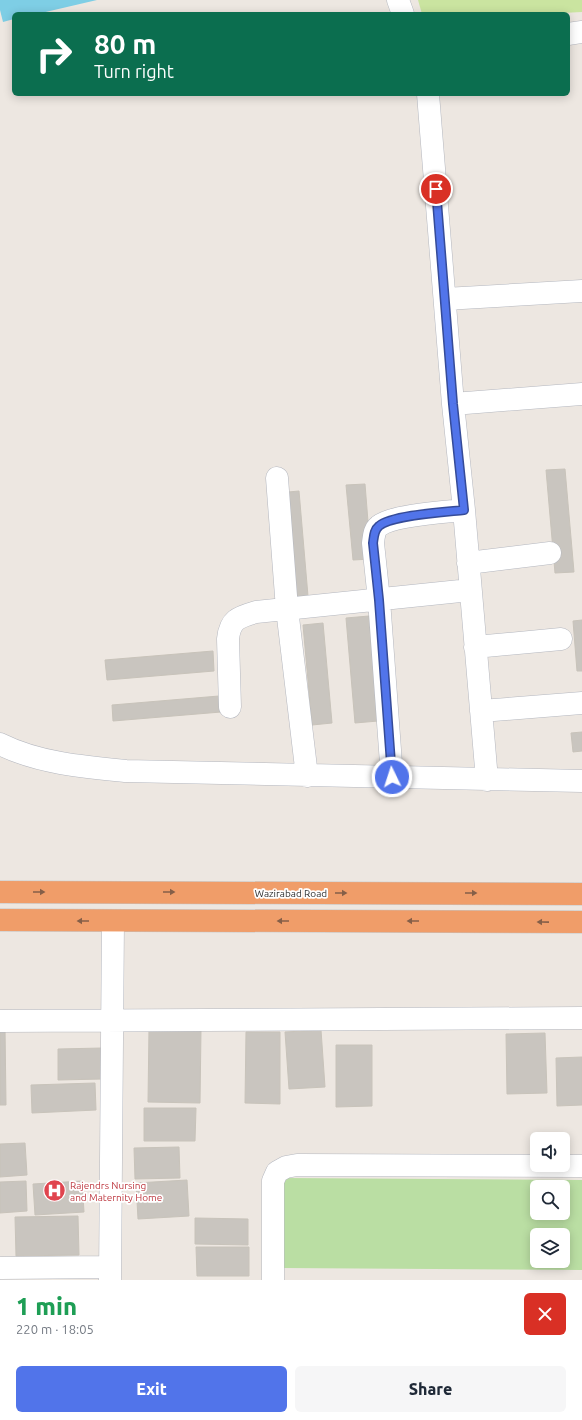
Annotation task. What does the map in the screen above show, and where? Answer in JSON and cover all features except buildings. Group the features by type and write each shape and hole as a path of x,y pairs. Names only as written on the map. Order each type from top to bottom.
{"highway":[{"name":"Wazirabad Road","path":"0,892 582,894"},
{"path":"0,920 582,922"}],"street":[{"path":"398,0 402,12"},
{"path":"570,34 582,32"},
{"path":"428,96 453,404 464,510 487,780"},
{"path":"445,299 582,291"},
{"path":"453,404 582,394"},
{"path":"277,478 288,609 307,776"},
{"path":"392,777 379,600 373,543 374,533 378,526 398,518 464,510"},
{"path":"468,563 550,553"},
{"path":"230,707 229,629 234,621 244,616 256,612 470,590"},
{"path":"475,647 561,639"},
{"path":"481,711 582,703"},
{"path":"0,744 10,750 74,766 126,771 582,781"},
{"path":"0,763 44,759"},
{"path":"0,1268 110,1274 113,921"},
{"path":"0,1021 582,1018"},
{"path":"273,1280 272,1181 277,1172 286,1168 297,1165 582,1166"}],"green space":[{"path":"418,0 582,0 582,12 421,12"},
{"path":"284,1178 582,1180 582,1270 283,1268"}],"water":[{"path":"0,0 97,0 46,12 12,12 12,20 3,22 0,10"}],"place":[{"name":"Rajendrs Nursing and Maternity Home","path":"54,1191"}],"route":[{"path":"392,777 379,600 373,543 374,533 378,526 398,518 464,510 453,404 436,189"}]}
